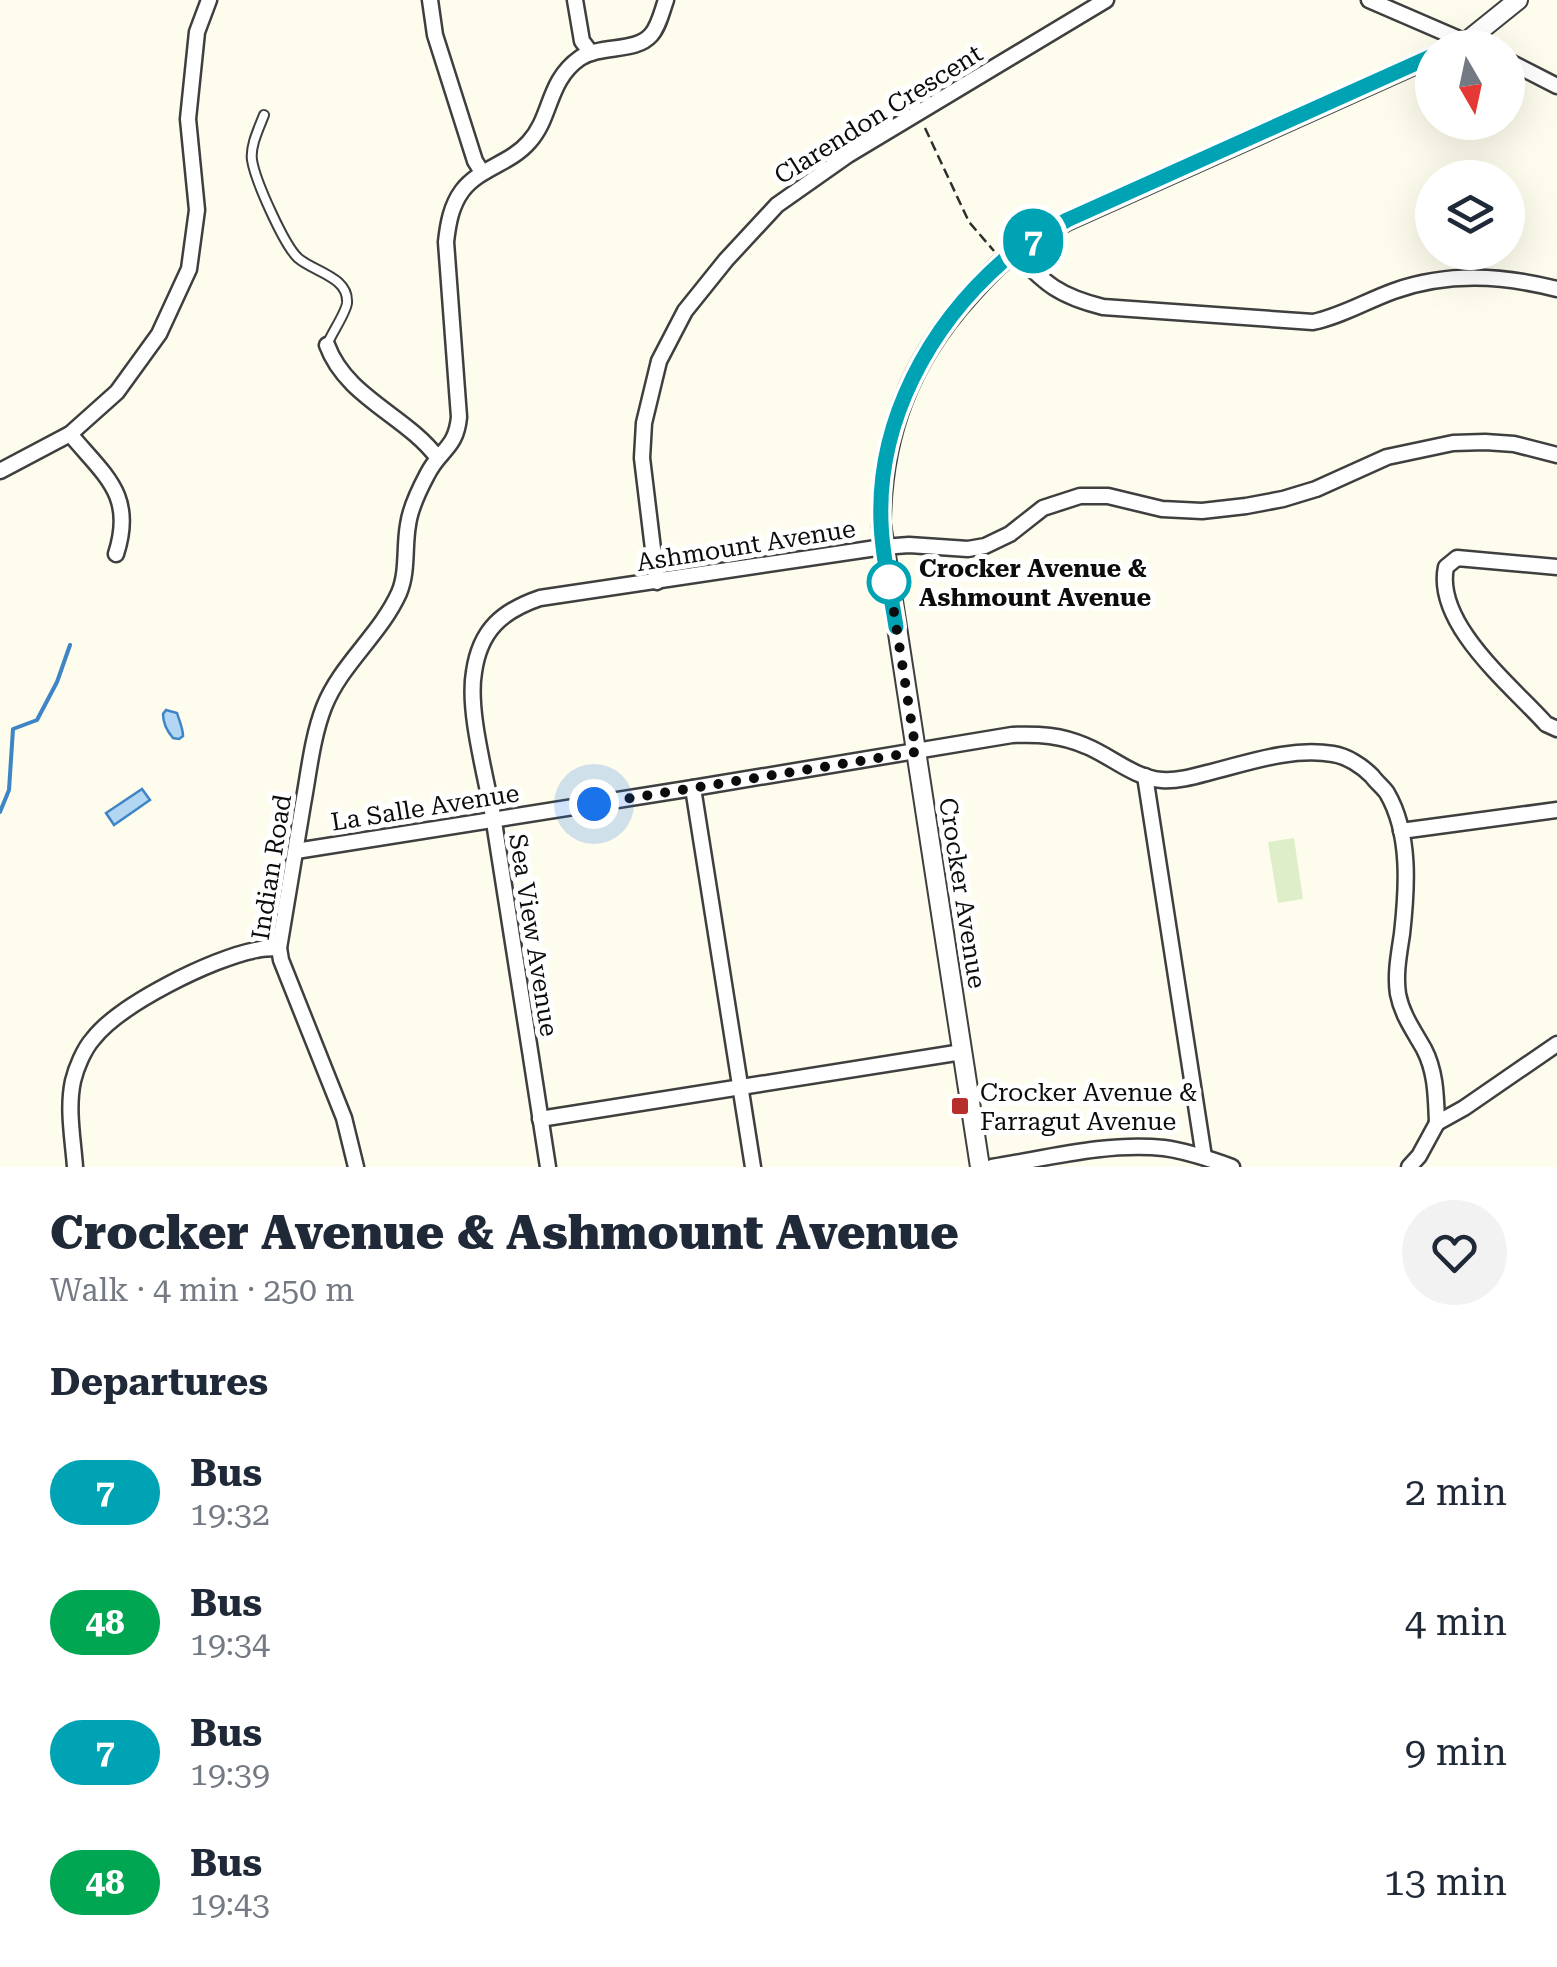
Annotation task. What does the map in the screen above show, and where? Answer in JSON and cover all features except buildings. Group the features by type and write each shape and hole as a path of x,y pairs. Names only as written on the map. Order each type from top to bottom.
{"street":[{"path":"0,471 70,434 116,392 159,334 188,269 196,210 188,119 198,32 209,0"},
{"path":"430,0 435,35 474,161 482,172"},
{"path":"575,0 582,41 591,53"},
{"path":"326,345 347,380 425,441 437,457 450,448 458,434 460,418 446,242 448,222 460,192 482,172 517,154 530,141 560,78 578,60 612,47 642,42 653,34 666,0"},
{"name":"Clarendon Crescent","path":"657,582 642,458 644,423 660,362 685,311 776,205 848,154 1106,0"},
{"path":"1369,0 1434,30"},
{"path":"1483,30 1518,0"},
{"name":"Crocker Avenue","path":"980,1167 881,523 890,440 906,390 924,354 956,310 1014,252 1067,220 1415,64"},
{"path":"1525,70 1557,86"},
{"path":"1014,252 1056,290 1102,307 1313,322 1335,318 1395,291 1441,280 1482,276 1557,289"},
{"path":"70,434 114,487 123,509 116,554"},
{"name":"Ashmount Avenue","path":"516,606 540,598 884,547 985,546 1010,534 1044,508 1080,496 1108,496 1175,510 1202,511 1284,498 1387,457 1453,443 1514,444 1557,455"},
{"name":"Indian Road","path":"356,1167 344,1118 279,948 313,742 324,707 336,682 380,626 402,587 408,521 437,457"},
{"path":"1557,567 1457,558 1446,567 1443,578 1453,614 1479,653 1546,724 1557,730"},
{"name":"Sea View Avenue","path":"516,606 496,622 482,642 472,696 548,1167"},
{"name":"La Salle Avenue","path":"296,851 1012,735 1060,736 1145,776 1162,780 1183,779 1286,754 1308,751 1339,755 1364,769 1386,792 1401,830 1405,908 1398,990 1400,1005 1432,1068 1437,1123"},
{"path":"1145,776 1204,1156"},
{"path":"693,788 753,1167"},
{"path":"1401,830 1557,810"},
{"path":"74,1167 70,1105 73,1078 92,1039 115,1016 194,972 254,950 279,948"},
{"path":"1409,1167 1437,1123 1557,1044"},
{"path":"540,1118 962,1052"},
{"path":"992,1167 1124,1148 1164,1148 1204,1156 1232,1167"}],"lane":[{"path":"264,115 252,158 286,245 300,260 338,282 345,292 344,312 326,345"}],"path":[{"path":"918,112 969,222 984,239"}],"green space":[{"path":"1294,838 1303,899 1278,903 1268,842"}],"water":[{"path":"166,710 177,713 183,733 179,739 173,738 166,727"},
{"path":"142,789 150,800 114,825 106,813"}],"waterway":[{"path":"0,812 9,790 13,729 37,720 57,682 70,645"}],"bus line":[{"name":"7","path":"896,627 881,523 881,495 890,440 906,390 924,354 956,310 1014,252 1067,220 1415,64"}],"place":[{"name":"Crocker Avenue & Ashmount Avenue","path":"889,582"},
{"name":"Crocker Avenue & Farragut Avenue","path":"960,1106"}],"route":[{"path":"594,804 916,752 888,574 889,582"}]}
